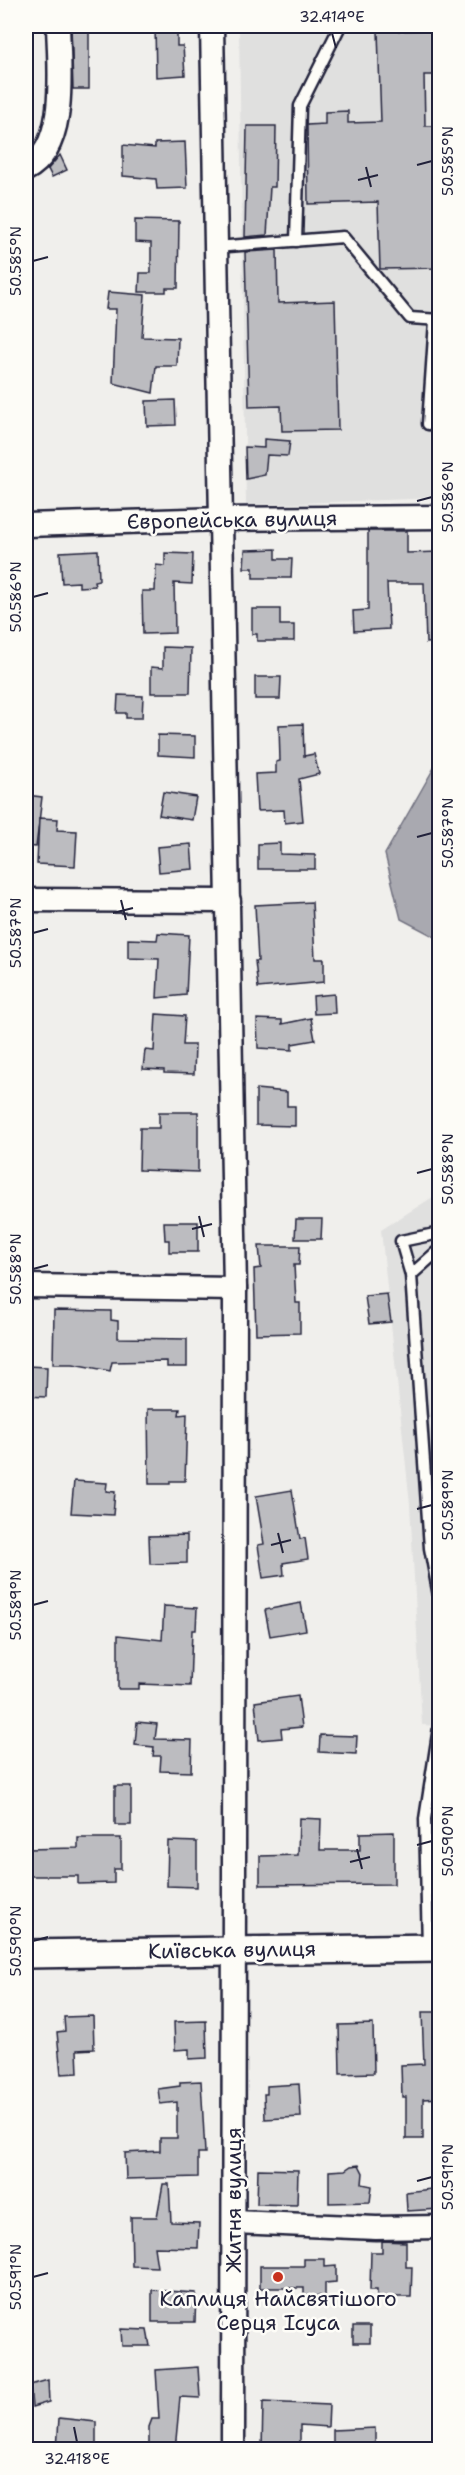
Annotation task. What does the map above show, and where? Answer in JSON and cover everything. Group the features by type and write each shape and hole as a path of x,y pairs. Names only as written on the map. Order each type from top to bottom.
{"street":[{"path":"26,169 43,154 54,130 59,106 58,26"},
{"name":"Житня вулиця","path":"212,26 235,1289 233,2450"},
{"name":"Європейська вулиця","path":"26,525 221,519 440,517"},
{"path":"26,900 229,901"},
{"path":"26,1286 235,1289"},
{"name":"Київська вулиця","path":"26,1954 434,1948"},
{"path":"234,2222 376,2228 440,2227"}],"lane":[{"path":"296,241 300,106 340,26"},
{"path":"216,247 343,237 410,318 438,319 428,424 440,426"},
{"path":"440,1233 400,1241 411,1275 430,1548 440,1601"},
{"path":"411,1275 440,1249"},
{"path":"430,1548 440,1538"},
{"path":"434,1948 425,1819 440,1720"}],"shaded area":[{"path":"239,26 439,26 439,498 246,505"},
{"path":"439,759 439,939 401,919 385,854"},
{"path":"439,1193 439,1726 422,1725 410,1504 381,1230"}],"building":[{"path":"71,26 89,26 89,89 73,89"},
{"path":"155,26 177,26 177,46 183,46 185,75 156,77"},
{"path":"440,30 440,75 424,75 425,126 440,126 440,268 380,269 378,202 308,204 307,125 325,124 325,112 348,111 348,123 381,122 378,31"},
{"path":"247,126 276,126 275,187 270,187 267,235 245,237"},
{"path":"185,142 187,188 157,189 156,179 123,176 123,145 155,148 155,143"},
{"path":"60,155 67,170 52,177 48,169"},
{"path":"135,220 179,221 178,288 166,288 166,292 139,292 140,273 151,273 151,243 135,242"},
{"path":"277,250 278,303 335,301 338,430 282,431 281,406 249,407 245,252"},
{"path":"108,292 145,295 142,337 178,338 177,366 156,366 153,393 113,383 116,309 106,309"},
{"path":"175,400 176,425 147,426 146,401"},
{"path":"264,439 290,441 288,456 267,455 265,475 246,479 245,447 264,448"},
{"path":"368,531 407,531 407,553 440,552 440,642 426,643 424,583 387,583 389,629 354,631 353,611 368,610"},
{"path":"276,549 276,559 292,559 291,578 253,578 253,568 244,568 245,550"},
{"path":"98,550 99,580 94,581 95,586 79,587 79,582 62,583 60,552"},
{"path":"165,553 193,554 192,584 174,583 175,633 143,634 142,591 155,591 156,565 165,566"},
{"path":"252,609 280,609 280,625 294,625 294,641 257,641 257,634 252,634"},
{"path":"163,647 191,648 190,693 151,693 151,667 163,668"},
{"path":"255,677 281,677 280,699 255,699"},
{"path":"118,695 143,696 142,718 126,718 126,713 117,713"},
{"path":"303,724 304,756 314,754 319,774 299,779 303,821 285,823 284,810 257,811 255,774 276,773 276,762 280,761 279,725"},
{"path":"158,735 195,736 195,757 158,755"},
{"path":"163,792 196,797 192,820 159,815"},
{"path":"26,795 42,797 36,847 26,846"},
{"path":"39,818 58,819 57,830 77,831 75,866 37,864"},
{"path":"280,843 280,854 315,855 315,869 258,869 258,844"},
{"path":"191,844 193,869 159,872 157,847"},
{"path":"312,902 315,959 324,959 324,982 258,988 255,961 258,961 255,905"},
{"path":"158,933 189,935 186,995 157,998 159,959 128,958 128,939 157,940"},
{"path":"334,994 335,1013 314,1014 313,996"},
{"path":"156,1014 185,1016 183,1045 195,1045 194,1074 164,1073 164,1070 143,1069 145,1050 154,1051"},
{"path":"311,1018 315,1040 292,1044 292,1050 258,1048 257,1019 282,1020 282,1024"},
{"path":"256,1089 287,1092 287,1106 295,1106 295,1126 256,1125"},
{"path":"159,1112 198,1112 198,1172 139,1170 140,1128 159,1128"},
{"path":"296,1219 322,1219 321,1239 295,1239"},
{"path":"164,1222 198,1222 198,1252 169,1252 169,1240 165,1240"},
{"path":"259,1246 300,1246 299,1265 294,1265 296,1303 300,1303 300,1333 256,1334 254,1269 261,1268"},
{"path":"387,1294 391,1322 369,1324 365,1296"},
{"path":"54,1310 111,1311 111,1320 118,1321 118,1338 187,1339 187,1367 167,1367 167,1361 112,1362 110,1371 73,1364 53,1364"},
{"path":"26,1366 47,1367 46,1397 26,1396"},
{"path":"148,1409 180,1409 179,1415 187,1414 185,1481 149,1484"},
{"path":"74,1481 107,1483 106,1491 115,1492 113,1515 71,1513"},
{"path":"292,1490 300,1539 305,1538 308,1559 283,1563 284,1575 263,1578 258,1545 264,1544 256,1496"},
{"path":"187,1535 187,1563 150,1564 149,1536"},
{"path":"301,1603 306,1630 270,1636 265,1610"},
{"path":"164,1606 197,1608 196,1630 192,1630 190,1686 139,1684 139,1689 118,1689 118,1635 162,1640"},
{"path":"298,1696 302,1727 281,1729 282,1738 259,1740 255,1702"},
{"path":"137,1722 157,1724 155,1739 192,1740 191,1772 160,1771 161,1756 153,1756 154,1747 135,1745"},
{"path":"320,1735 357,1736 356,1754 319,1752"},
{"path":"115,1786 131,1786 131,1825 115,1825"},
{"path":"299,1818 321,1819 320,1850 360,1850 360,1833 394,1832 394,1884 260,1885 260,1856 298,1855"},
{"path":"78,1838 121,1838 121,1869 114,1869 114,1883 78,1884 78,1876 26,1876 26,1849 78,1848"},
{"path":"168,1841 197,1842 197,1887 167,1886"},
{"path":"422,2012 438,2012 440,2098 423,2099 423,2139 406,2139 406,2097 402,2097 401,2065 424,2064"},
{"path":"93,2016 94,2049 77,2050 78,2073 61,2074 57,2032 65,2031 64,2017"},
{"path":"206,2021 207,2058 189,2059 189,2049 175,2050 174,2022"},
{"path":"373,2024 374,2073 340,2074 339,2025"},
{"path":"201,2081 205,2153 198,2153 198,2177 126,2179 125,2153 160,2151 160,2138 177,2138 177,2102 160,2104 158,2089 180,2086 180,2082"},
{"path":"299,2084 301,2117 265,2119 264,2094 267,2094 267,2086"},
{"path":"359,2165 363,2173 362,2184 372,2186 370,2202 329,2203 329,2171 345,2170"},
{"path":"258,2169 298,2170 297,2205 257,2204"},
{"path":"163,2184 169,2184 171,2222 199,2223 198,2248 154,2247 157,2267 132,2266 131,2217 157,2217"},
{"path":"440,2188 440,2209 407,2211 406,2192"},
{"path":"382,2241 406,2242 406,2267 412,2267 411,2297 377,2297 377,2290 370,2290 371,2252 382,2252"},
{"path":"304,2259 325,2259 325,2267 336,2266 336,2282 325,2283 325,2296 304,2296 304,2288 260,2288 260,2266 304,2266"},
{"path":"152,2290 196,2293 195,2322 152,2322"},
{"path":"353,2326 370,2326 370,2343 353,2343"},
{"path":"121,2329 147,2330 150,2346 122,2346"},
{"path":"198,2367 200,2398 180,2397 175,2450 149,2450 149,2427 152,2419 159,2419 156,2370"},
{"path":"48,2380 49,2402 32,2407 30,2385"},
{"path":"263,2402 329,2405 328,2427 300,2425 300,2450 262,2450"},
{"path":"59,2418 96,2422 96,2450 57,2450"},
{"path":"375,2428 375,2450 333,2450 333,2430"}],"place":[{"name":"Каплиця Найсвятішого Серця Ісуса","path":"278,2277"}]}
